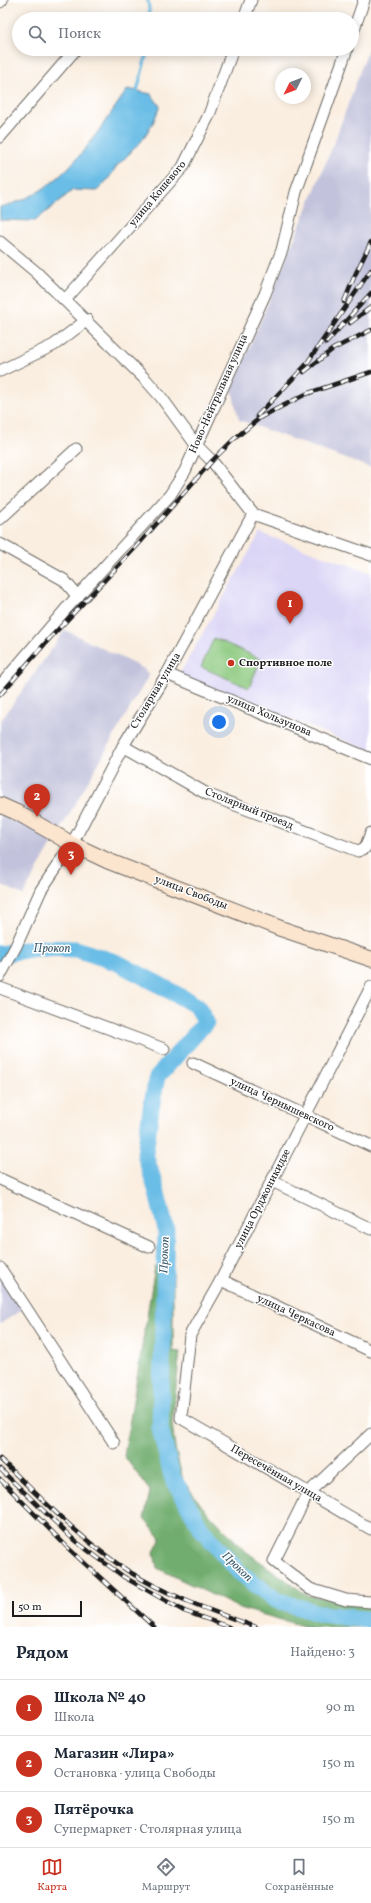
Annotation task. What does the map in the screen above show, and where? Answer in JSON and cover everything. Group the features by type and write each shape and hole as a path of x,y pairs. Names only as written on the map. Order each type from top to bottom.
{"main road":[{"name":"улица Свободы","path":"0,805 18,813 72,844 108,861 275,926 371,959"}],"street":[{"path":"247,12 251,0"},
{"path":"359,15 364,0"},
{"path":"0,137 70,56"},
{"name":"улица Кошевого","path":"65,300 183,167 209,115 230,56"},
{"name":"Ново-Нейтральная улица","path":"0,686 170,495 185,471 265,294 279,257 296,192 345,56"},
{"path":"1,246 36,272 87,320 156,391 196,445 212,461 253,514 371,555"},
{"path":"0,371 47,349 67,336 87,320"},
{"path":"0,519 76,449"},
{"name":"Столярная улица","path":"0,976 16,946 41,890 72,844 123,746 168,674 253,514"},
{"path":"0,544 64,580 78,597"},
{"name":"улица Хользунова","path":"168,674 371,758"},
{"name":"Столярный проезд","path":"123,746 209,795 358,851 365,848 371,833"},
{"name":"улица Орджоникидзе","path":"181,1418 190,1335 221,1280 371,987"},
{"path":"0,988 164,1049"},
{"name":"улица Чернышевского","path":"194,1063 371,1146"},
{"path":"0,1179 149,1247"},
{"path":"272,1181 371,1229"},
{"path":"0,1268 114,1443"},
{"name":"улица Черкасова","path":"221,1280 371,1351"},
{"name":"Пересечённая улица","path":"181,1418 371,1529"},
{"path":"371,1434 308,1493 274,1561 310,1589 346,1600 371,1602"}],"shaded area":[{"path":"371,41 371,468 239,420 232,390 334,143"},
{"path":"260,533 371,573 371,751 179,675"},
{"path":"65,630 144,669 149,675 23,895 0,884 0,722"},
{"path":"0,1274 23,1309 0,1324"}],"green space":[{"name":"Спортивное поле","path":"214,638 261,659 249,688 201,667"},
{"path":"155,1267 173,1273 173,1351 180,1352 172,1423 175,1448 183,1480 201,1505 244,1550 307,1595 371,1606 371,1627 307,1627 239,1608 157,1568 154,1552 161,1538 144,1519 150,1491 124,1456"}],"water":[{"path":"128,89 151,94 160,106 153,123 141,142 116,167 109,178 97,191 73,190 35,221 0,220 0,207 22,200 42,190 74,161 89,144"}],"waterway":[{"path":"148,0 149,12"},
{"path":"137,91 146,56"},
{"name":"Прокоп","path":"0,954 36,948 76,949 118,963 158,984 197,1006 206,1022 157,1077 145,1154 156,1189 166,1230 160,1428 172,1476 201,1528 239,1572 276,1600 321,1614 371,1620"}],"railway":[{"path":"344,302 371,242"},
{"path":"257,416 305,366 371,270"},
{"path":"326,343 371,293"},
{"path":"350,323 371,307"},
{"path":"304,372 333,349 371,330"},
{"path":"0,695 50,638 136,547 212,461 234,439 261,417 306,394 371,372"},
{"path":"0,1459 78,1532 128,1571 174,1595 256,1627"},
{"path":"0,1469 75,1541 124,1577 184,1611 229,1627"},
{"path":"0,1479 68,1548 154,1627"}],"place":[{"name":"Школа № 40","path":"290,624"},
{"name":"Спортивное поле","path":"231,663"},
{"name":"Магазин «Лира»","path":"37,817"},
{"name":"Пятёрочка","path":"71,875"}]}
